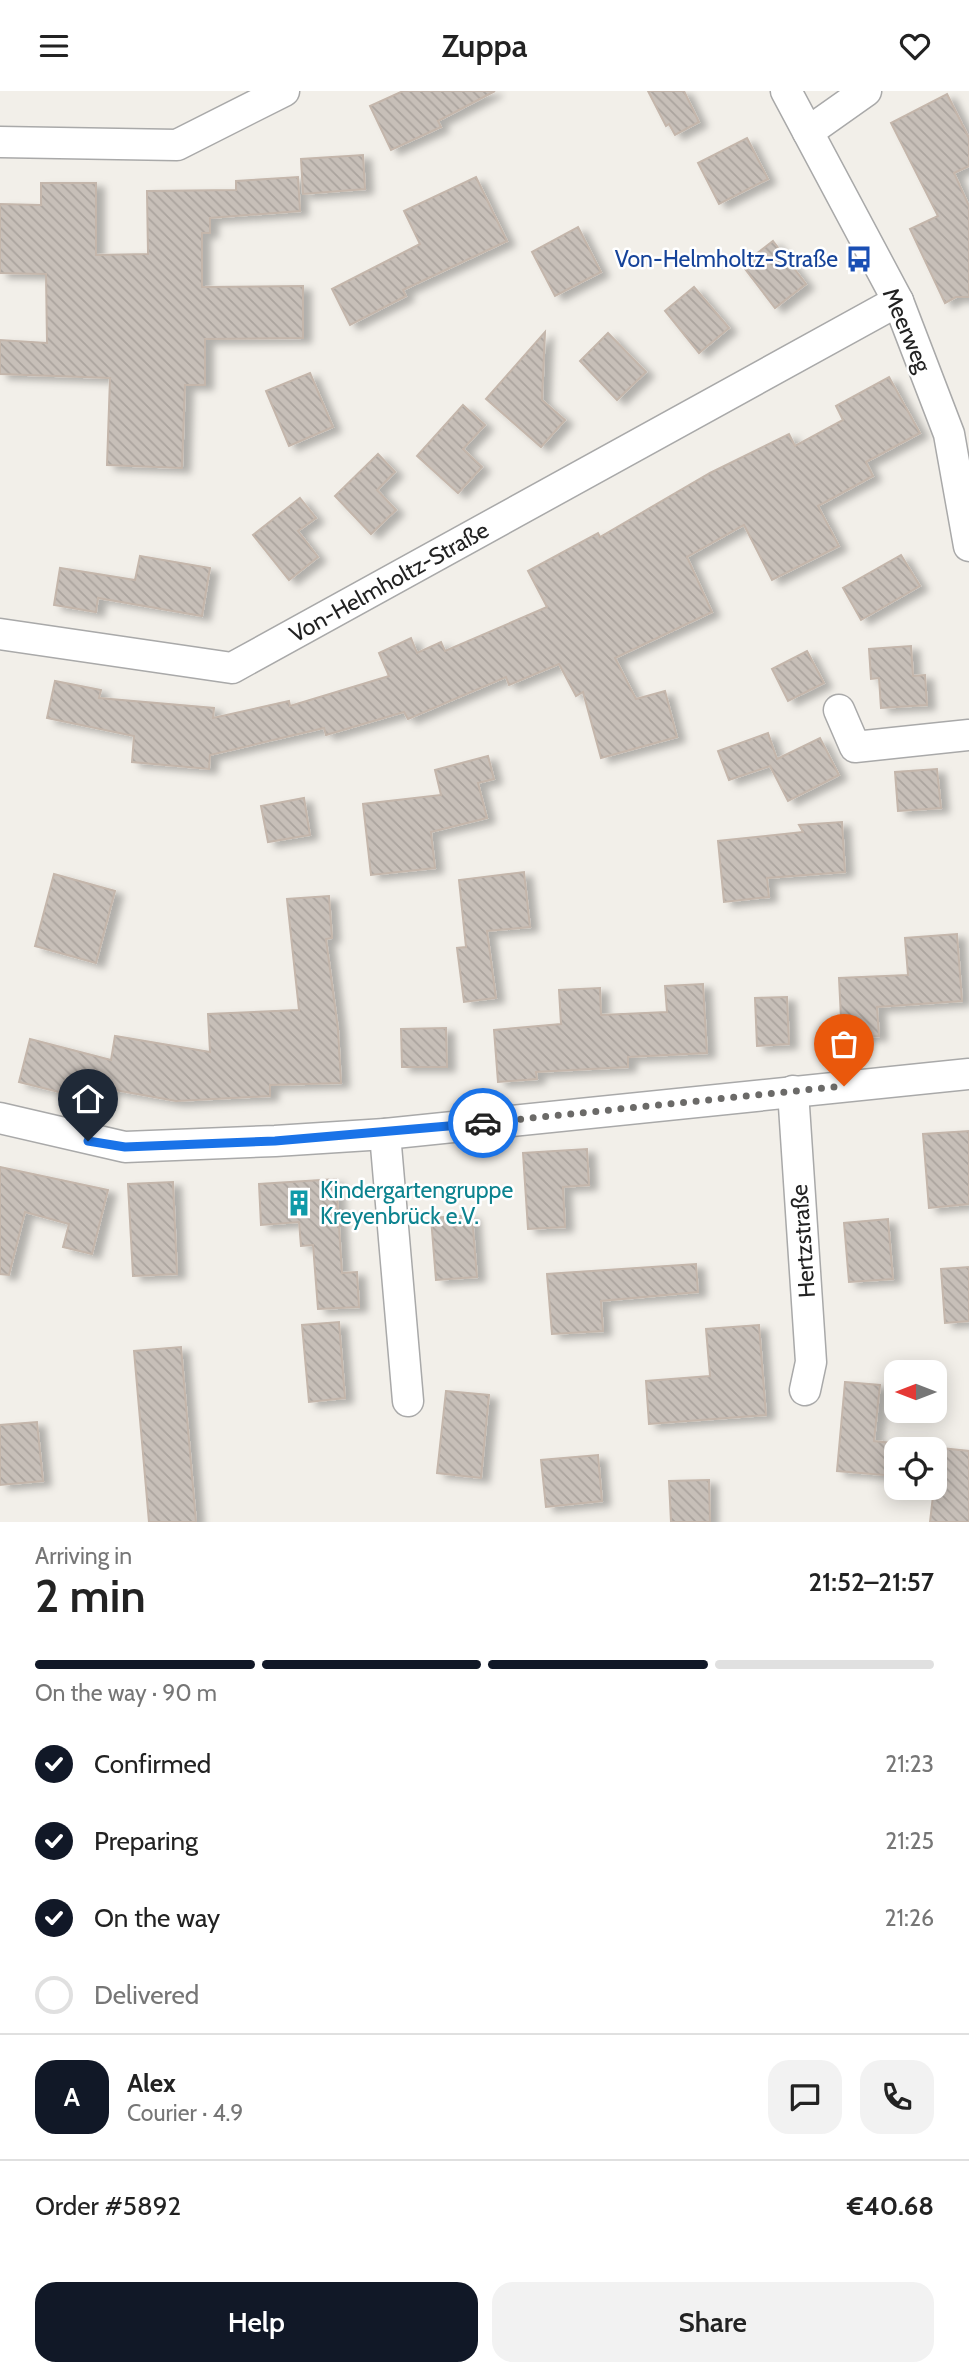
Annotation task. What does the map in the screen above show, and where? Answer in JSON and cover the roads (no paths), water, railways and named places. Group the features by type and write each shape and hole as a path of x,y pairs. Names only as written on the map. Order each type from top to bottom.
{"street":[{"path":"0,142 177,145 284,91"},
{"name":"Meerweg","path":"786,91 898,301 959,433 969,546"},
{"path":"808,132 866,91"},
{"name":"Von-Helmholtz-Straße","path":"0,634 232,668 898,301"},
{"path":"839,710 855,747 969,734"},
{"path":"0,1118 125,1147 385,1134 969,1074"},
{"name":"Hertzstraße","path":"793,1091 811,1362 805,1390"},
{"path":"385,1134 408,1401"}],"place":[{"name":"Von-Helmholtz-Straße","path":"859,259"},
{"name":"Kindergartengruppe Kreyenbrück e.V.","path":"299,1203"}]}
